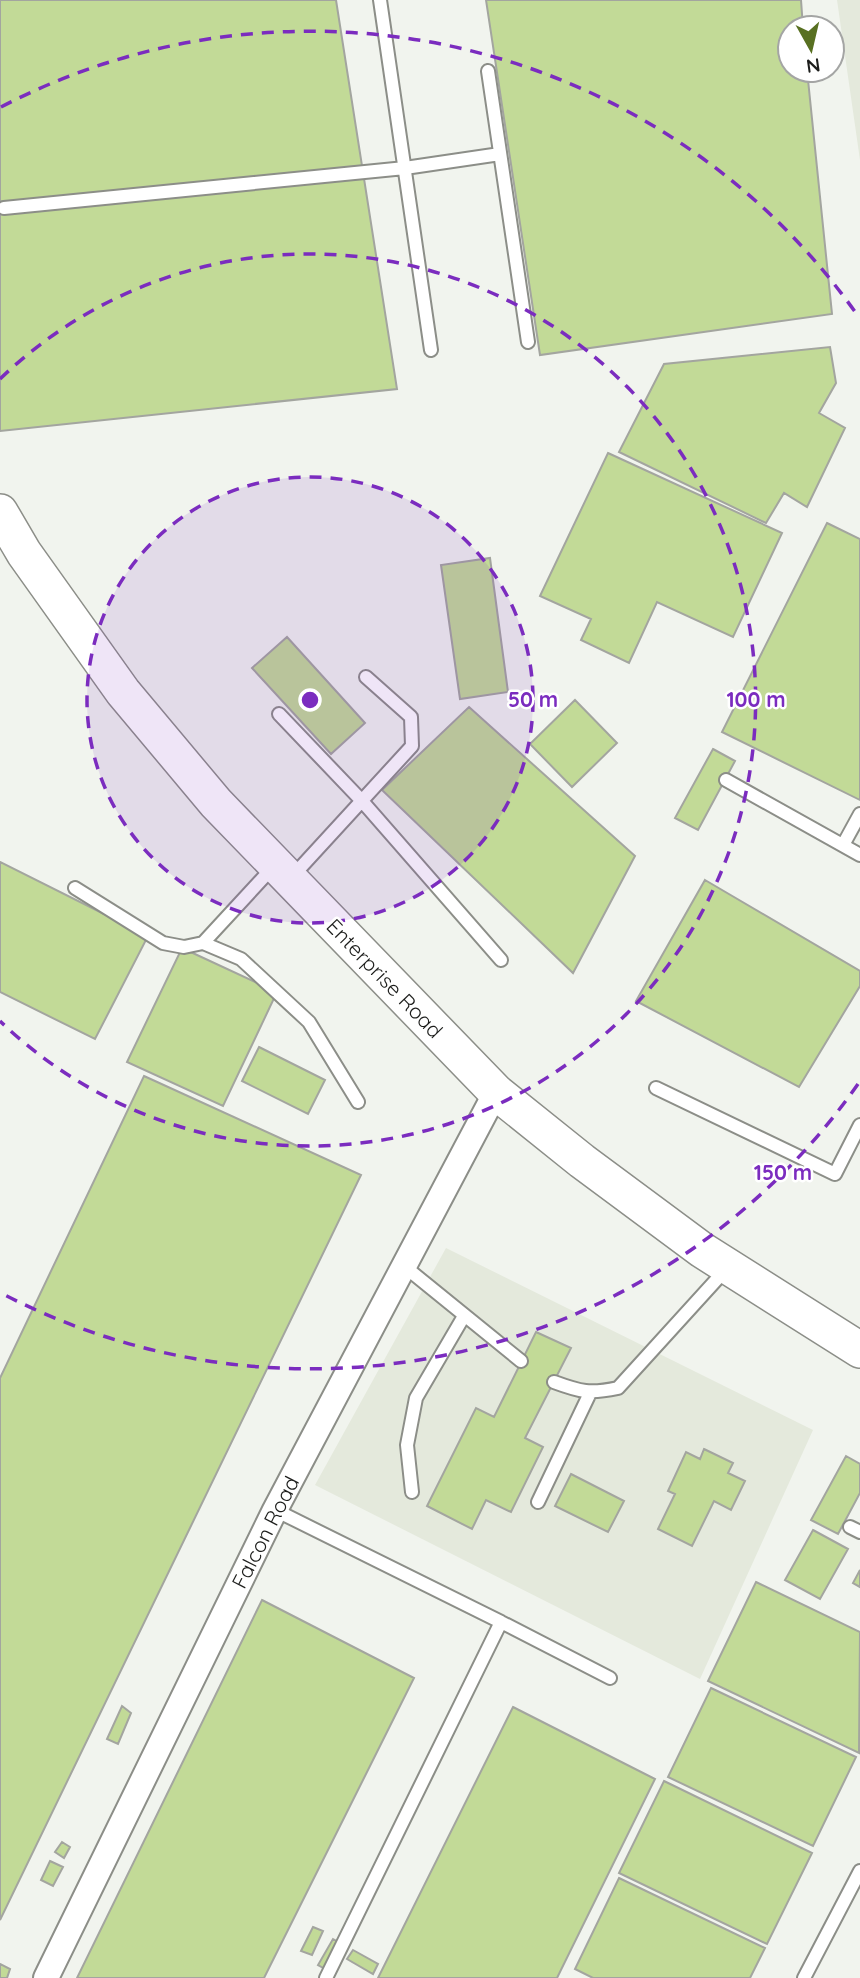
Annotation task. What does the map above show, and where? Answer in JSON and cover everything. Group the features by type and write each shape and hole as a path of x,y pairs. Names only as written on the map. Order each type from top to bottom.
{"main road":[{"name":"Enterprise Road","path":"0,512 24,553 123,692 216,803 496,1092 582,1161 702,1250 859,1348"}],"street":[{"name":"Falcon Road","path":"47,1978 275,1510 496,1092"}],"lane":[{"path":"380,0 431,350"},
{"path":"488,71 528,342"},
{"path":"4,208 405,168 500,154"},
{"path":"75,888 163,943 184,947 203,943 362,801 412,746 411,717 366,677"},
{"path":"279,714 362,801 501,960"},
{"path":"726,780 860,855"},
{"path":"843,845 860,814"},
{"path":"203,943 241,959 309,1022 358,1102"},
{"path":"656,1088 835,1174 860,1125"},
{"path":"404,1266 521,1361"},
{"path":"554,1382 590,1392 618,1388 728,1267"},
{"path":"412,1492 407,1445 416,1398 464,1316"},
{"path":"538,1502 590,1392"},
{"path":"275,1510 610,1678"},
{"path":"326,1978 501,1622"},
{"path":"804,1978 860,1871"}],"shaded area":[{"path":"837,0 860,0 860,160 846,63 846,14 839,14"},
{"path":"446,1248 813,1430 700,1679 315,1485"}],"building":[{"path":"0,0 336,0 397,389 0,431"},
{"path":"486,0 801,0 802,14 776,14 776,84 808,84 832,314 540,355"},
{"path":"830,347 836,383 819,413 845,428 807,507 784,493 766,523 619,452 664,364"},
{"path":"608,453 782,533 733,637 657,602 629,663 581,640 591,619 540,596"},
{"path":"827,523 860,539 860,800 722,732"},
{"path":"490,558 508,692 460,699 441,565"},
{"path":"287,637 365,723 331,754 252,668"},
{"path":"575,700 617,743 572,787 530,744"},
{"path":"469,707 635,856 573,973 382,790"},
{"path":"713,749 735,761 698,830 675,818"},
{"path":"0,862 148,936 95,1039 0,992"},
{"path":"705,880 860,971 860,986 799,1087 636,1001"},
{"path":"182,948 277,992 223,1106 127,1062"},
{"path":"259,1047 325,1080 308,1114 242,1081"},
{"path":"144,1076 361,1175 0,1920 0,1378"},
{"path":"536,1332 571,1348 525,1438 543,1447 511,1512 486,1500 472,1529 427,1506 476,1408 494,1417"},
{"path":"704,1449 733,1463 728,1473 745,1481 731,1510 714,1501 692,1546 658,1529 675,1494 668,1491 686,1452 700,1459"},
{"path":"846,1456 860,1464 860,1493 838,1534 811,1520"},
{"path":"571,1474 624,1501 608,1532 555,1506"},
{"path":"813,1530 848,1549 820,1599 785,1580"},
{"path":"860,1570 860,1587 853,1583"},
{"path":"756,1582 860,1632 859,1753 708,1681"},
{"path":"262,1600 414,1678 264,1978 77,1978"},
{"path":"711,1688 856,1757 813,1846 668,1777"},
{"path":"122,1706 131,1713 118,1744 107,1739"},
{"path":"513,1707 655,1779 557,1978 378,1978"},
{"path":"664,1781 812,1853 767,1944 619,1873"},
{"path":"62,1842 70,1847 64,1858 55,1852"},
{"path":"50,1861 63,1867 53,1886 41,1880"},
{"path":"619,1878 765,1948 750,1978 593,1978 575,1969"},
{"path":"313,1927 323,1931 312,1955 301,1951"},
{"path":"333,1939 342,1944 327,1970 318,1965"},
{"path":"353,1950 378,1964 373,1974 347,1959"},
{"path":"0,1964 10,1969 7,1978 0,1978"}]}
